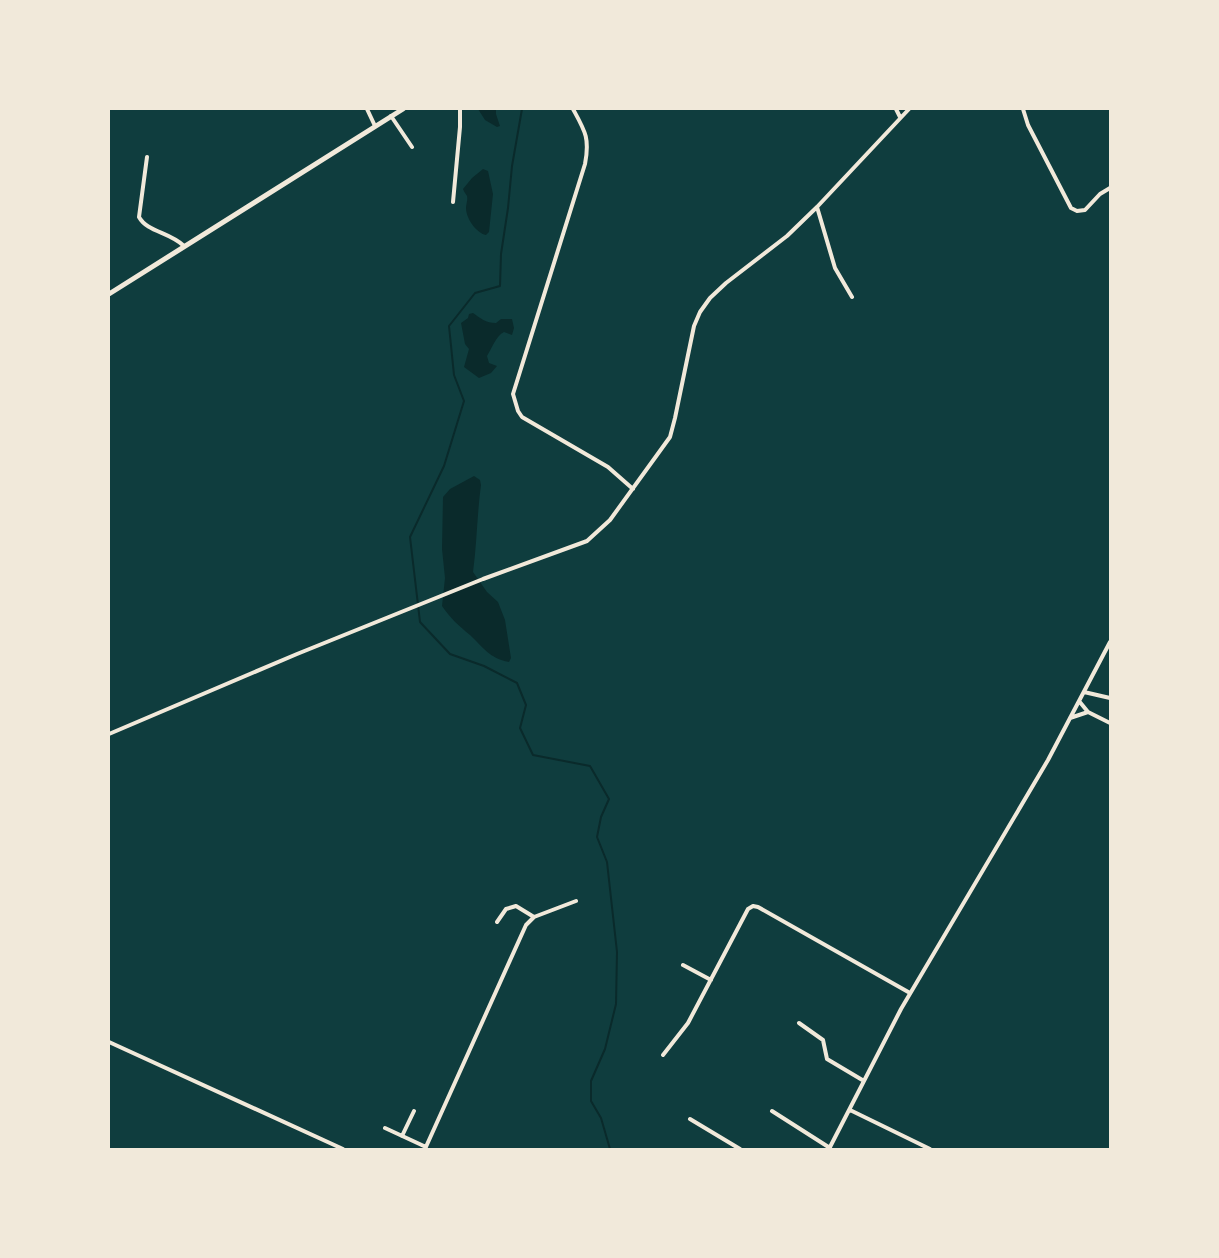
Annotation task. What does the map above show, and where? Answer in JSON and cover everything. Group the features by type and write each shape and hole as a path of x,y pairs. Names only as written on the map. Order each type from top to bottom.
{"street":[{"path":"367,109 375,126"},
{"path":"109,294 403,109"},
{"path":"453,202 460,109"},
{"path":"572,109 586,134 588,152 512,394 522,417 608,467 633,488"},
{"path":"896,109 900,117"},
{"path":"109,734 297,654 484,579 587,541 610,520 670,437 694,326 700,312 710,298 726,283 780,242 817,207 909,109"},
{"path":"1023,109 1028,125 1071,208 1077,211 1085,210 1100,194 1110,188"},
{"path":"391,116 412,147"},
{"path":"147,156 139,217 146,226 173,236 184,246"},
{"path":"817,207 835,268 852,297"},
{"path":"772,1111 829,1148 910,993 956,918 1070,718 1110,642"},
{"path":"1084,692 1110,698"},
{"path":"1079,701 1088,712 1110,723"},
{"path":"1070,718 1088,712"},
{"path":"385,1128 426,1148 526,925 534,917 576,901"},
{"path":"497,922 506,909 516,906 534,917"},
{"path":"664,1055 688,1023 750,907 756,906 910,993"},
{"path":"683,965 711,980"},
{"path":"799,1022 823,1040 827,1058 864,1081"},
{"path":"109,1042 343,1149"},
{"path":"850,1110 930,1149"},
{"path":"402,1136 414,1111"},
{"path":"690,1119 740,1149"},
{"path":"912,1149 916,1143"}],"water":[{"path":"478,109 496,109 500,126 497,127 485,120"},
{"path":"483,169 488,171 493,194 489,232 486,235 475,228 466,212 467,196 463,189"},
{"path":"473,313 483,320 492,323 496,323 501,319 512,319 514,328 512,335 504,332 496,339 487,356 489,363 497,366 491,373 479,378 464,367 469,349 465,344 461,323 468,318 469,314"},
{"path":"474,476 480,480 481,485 473,572 487,592 498,602 505,620 511,658 509,662 496,658 487,652 455,622 442,606 445,578 442,549 443,497 450,489"}],"waterway":[{"path":"522,109 512,166 501,254 500,286 475,293 449,326 454,375 464,401 444,466 410,537 420,622 450,654 484,666 517,683 526,705 520,728 533,755 590,766 609,799 601,817 597,837 607,862 617,952 616,1004 605,1049 591,1081 591,1101 601,1118 610,1149"}]}
